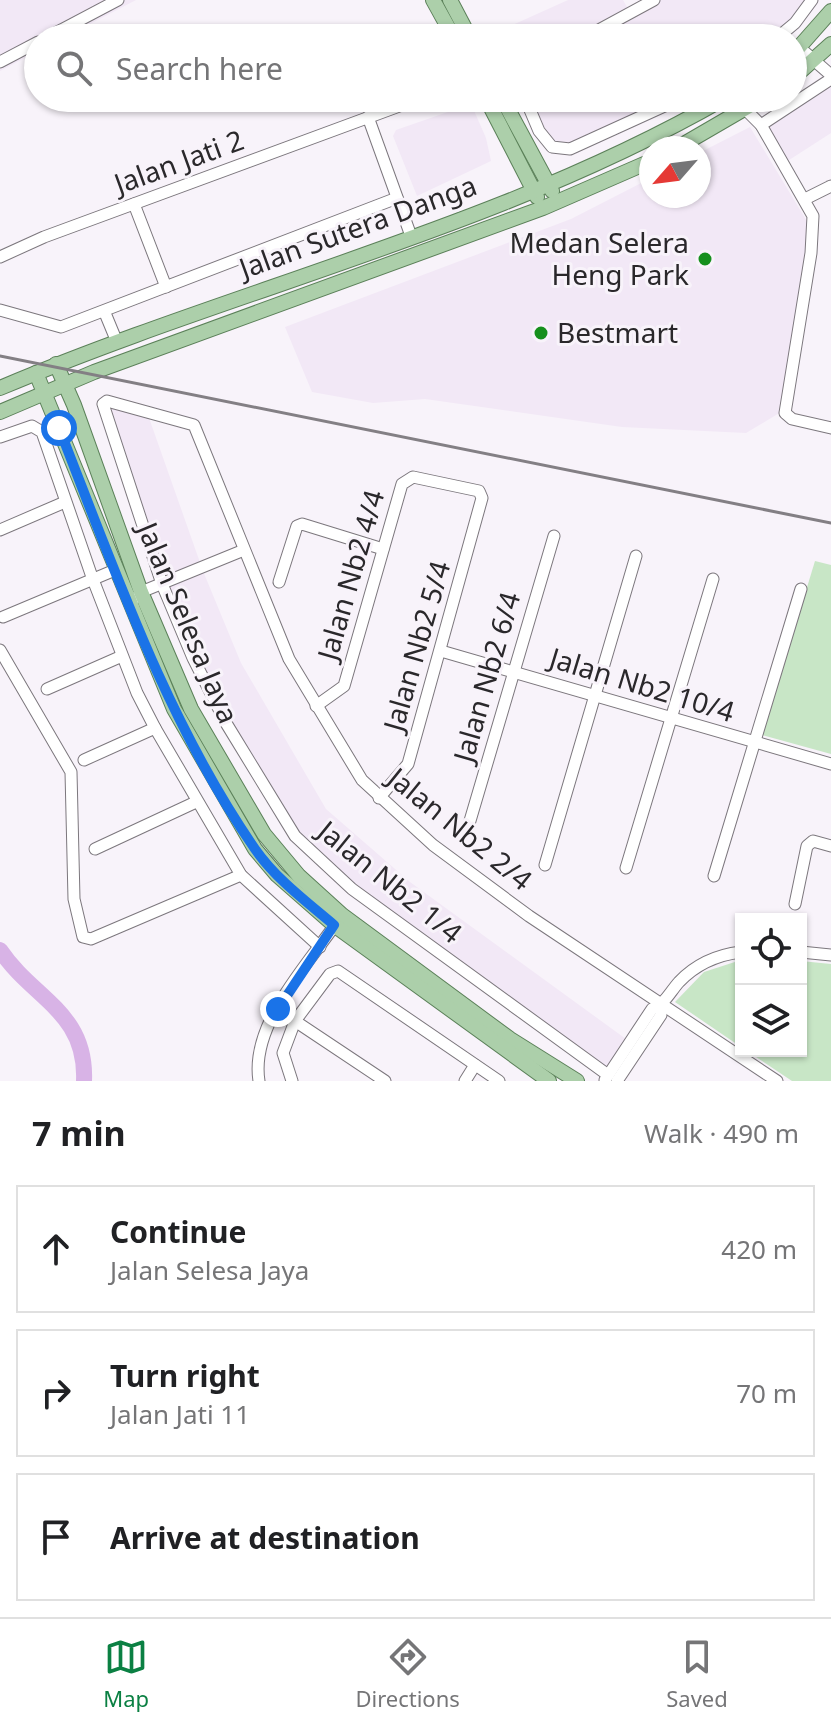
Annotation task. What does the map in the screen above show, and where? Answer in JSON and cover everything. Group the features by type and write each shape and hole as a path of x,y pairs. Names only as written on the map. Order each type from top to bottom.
{"main road":[{"path":"433,0 446,24"},
{"path":"450,0 463,24"},
{"path":"807,39 830,14"},
{"path":"807,67 831,44"},
{"path":"494,112 534,191 550,205"},
{"path":"510,112 549,185 550,205"},
{"name":"Jalan Sutera Danga","path":"0,388 56,364 534,191 655,137 700,112"},
{"path":"698,136 740,112"},
{"path":"505,202 515,191 519,159"},
{"path":"536,161 550,172 573,175"},
{"name":"Jalan Sutera Danga","path":"0,412 91,373 550,205 639,166"},
{"name":"Jalan Selesa Jaya","path":"56,364 74,405 141,592 191,709 264,834 338,920 510,1039 577,1081"},
{"name":"Jalan Selesa Jaya","path":"36,373 150,653 187,733 255,849 277,875 549,1081"},
{"path":"74,405 79,385 91,373"},
{"path":"26,402 45,407 59,428"}],"street":[{"path":"73,24 118,0"},
{"path":"610,24 654,0"},
{"path":"790,24 811,0 830,14"},
{"path":"0,62 24,49"},
{"path":"807,56 831,77 807,93"},
{"name":"Jalan Jati 2","path":"0,257 382,112"},
{"path":"531,112 539,131 552,147 570,149 651,112"},
{"path":"748,112 761,125 813,216 811,253 785,413 792,419 831,428"},
{"path":"761,125 780,112"},
{"path":"368,117 411,236"},
{"path":"805,199 831,186"},
{"path":"0,310 61,327 105,313 397,198"},
{"path":"134,204 166,287"},
{"path":"105,313 117,342"},
{"name":"Jalan Nb2 1/4","path":"194,425 107,401 103,404 162,584 226,723 295,836 352,889 610,1079"},
{"name":"Jalan Nb2 2/4","path":"194,425 289,659 362,780 433,845 660,1006 777,1081"},
{"path":"0,437 32,426 42,432 122,656 155,728 241,875 320,947"},
{"name":"Jalan Nb2 4/4","path":"316,706 344,686 402,484 413,477 477,490 482,498"},
{"name":"Jalan Nb2 5/4","path":"379,798 408,764 482,498"},
{"path":"0,530 65,502"},
{"path":"279,582 297,526 383,549"},
{"name":"Jalan Nb2 6/4","path":"467,831 554,536"},
{"path":"150,653 136,599 141,592 244,550"},
{"path":"545,865 636,556"},
{"path":"3,617 92,577 115,570"},
{"path":"626,868 713,579"},
{"path":"714,876 801,589"},
{"path":"0,650 71,772 74,899 83,937 91,939 241,875"},
{"name":"Jalan Nb2 10/4","path":"441,651 831,764"},
{"path":"47,689 122,656"},
{"path":"84,760 155,728"},
{"path":"95,849 196,802"},
{"path":"795,904 807,846 813,841 831,846"},
{"path":"259,1081 257,1065 265,1032 338,920"},
{"path":"610,1079 661,1015 660,1006 697,966 713,957 735,953"},
{"path":"807,953 831,955"},
{"path":"292,1081 283,1053 295,1021 330,974 338,971 499,1081"},
{"path":"295,1021 385,1081"},
{"path":"465,1081 475,1065"}],"shaded area":[{"path":"0,0 136,0 90,24 24,24 24,58 0,71"},
{"path":"568,0 623,0 632,16 660,0 807,0 788,24 515,24"},
{"path":"831,83 831,133 786,162 765,126 786,112 807,112 807,99"},
{"path":"448,112 475,112 486,138 491,161 417,196 393,136 396,130"},
{"path":"534,112 644,112 569,145 554,144 542,130"},
{"path":"750,127 808,223 807,260 781,412 746,433 622,427 425,399 373,403 312,392 285,327 571,219 639,184 639,208 711,208 711,147"},
{"path":"108,405 148,415 203,571 241,663 326,809 410,882 626,1039 605,1070 353,886 296,832 228,719 196,655 163,578"}],"green space":[{"path":"815,561 831,565 831,754 762,735"},
{"path":"735,962 735,1043 675,1002 704,972"},
{"path":"807,962 831,964 831,1081 792,1081 756,1057 807,1057"}],"waterway":[{"path":"0,950 67,1022 77,1038 83,1058 84,1081"}],"railway":[{"path":"0,356 831,523"}],"place":[{"name":"Medan Selera Heng Park","path":"705,259"},
{"name":"Bestmart","path":"541,333"}],"route":[{"path":"59,428 174,709 200,756 255,849 277,875 334,925 278,1009"}]}
